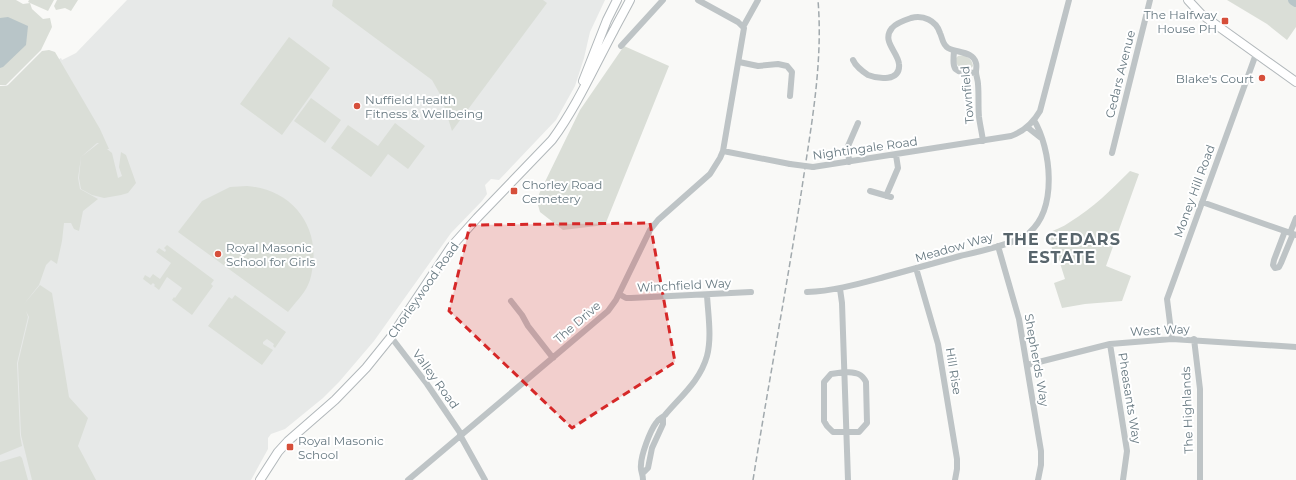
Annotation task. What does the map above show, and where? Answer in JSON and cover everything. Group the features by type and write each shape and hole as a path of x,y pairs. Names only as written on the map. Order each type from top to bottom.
{"main road":[{"path":"579,95 607,20 617,0"},
{"path":"579,95 630,0"},
{"path":"1188,0 1201,14 1296,82"},
{"name":"Chorleywood Road","path":"260,480 282,447 335,400 366,368 390,337 451,247 552,140 579,95"}],"street":[{"path":"621,46 663,0"},
{"path":"698,0 738,22 743,27"},
{"path":"723,151 739,62 743,27 758,0"},
{"name":"Nightingale Road","path":"723,151 813,167 983,141 1011,136 1023,131 1034,120 1042,106 1069,0"},
{"name":"Cedars Avenue","path":"1112,153 1150,0"},
{"name":"Townfield","path":"853,60 857,66 869,75 883,78 893,77 898,71 899,63 889,41 889,32 898,23 916,17 925,18 932,22 940,32 943,43 954,51 967,53 976,63 979,118 983,141"},
{"path":"954,51 953,65 956,70 976,73"},
{"name":"Money Hill Road","path":"1172,339 1167,299 1256,54"},
{"path":"739,62 758,66 778,64 787,66 792,72 790,96"},
{"name":"Meadow Way","path":"807,292 840,289 998,246 1028,234 1040,220 1048,192 1046,152 1041,138 1042,134 1034,120"},
{"path":"849,162 848,146 858,123"},
{"path":"1027,127 1041,138"},
{"name":"The Drive","path":"408,480 608,311 619,294 650,230 658,220 710,174 723,151"},
{"path":"870,191 889,197 898,168 896,155"},
{"path":"1202,202 1291,234"},
{"path":"1291,234 1273,262 1275,268 1279,267 1281,263 1291,234 1296,218"},
{"name":"Shepherds Way","path":"998,246 1019,318 1041,457 1038,480"},
{"name":"Hill Rise","path":"916,268 938,344 942,364 957,459 955,480"},
{"path":"840,289 842,303 848,480"},
{"name":"Winchfield Way","path":"619,294 626,298 631,298 751,292"},
{"path":"642,480 643,473 640,465 644,449 655,424 693,384 704,364 708,347 707,295"},
{"path":"511,301 553,358"},
{"name":"Valley Road","path":"390,337 427,384 460,435 485,480"},
{"name":"West Way","path":"1027,365 1110,344 1172,339 1194,339 1296,347"},
{"name":"The Highlands","path":"1194,339 1200,389 1200,480"},
{"name":"Pheasants Way","path":"1110,344 1127,451 1123,480"},
{"path":"844,372 858,373 866,380 868,421 859,432 833,432 825,424 823,384 825,379 831,374 844,372"}],"highlighted area":[{"path":"650,223 675,362 572,428 449,311 470,225"}],"shaded area":[{"path":"0,0 16,0 23,4 30,3 32,9 43,19 50,18 52,27 41,50 6,85 0,85"},
{"path":"29,0 54,0 48,11 28,2"},
{"path":"57,0 78,0 71,11 65,8 56,10 54,6"},
{"name":"Royal Masonic School for Girls","path":"127,0 605,0 590,32 575,86 556,120 499,180 491,179 485,185 487,194 482,201 451,233 374,341 339,382 323,398 285,429 271,434 268,438 268,449 251,480 0,480 0,86 9,85 61,58 62,60 76,53"},
{"path":"333,0 543,0 547,3 452,131 441,96 432,80 332,6"},
{"path":"1227,0 1291,0 1296,4 1296,27 1287,40 1267,24"},
{"path":"8,17 28,26 26,45 3,67 0,68 0,18"},
{"path":"289,37 330,68 282,135 240,104"},
{"path":"624,46 669,66 605,225 563,230 540,212 538,205 539,194 580,110"},
{"path":"49,50 55,52 100,129 109,149 107,149 112,153 118,178 122,176 119,167 121,152 126,155 136,183 128,193 121,195 104,198 92,195 81,189 79,178 81,157 78,178 80,189 98,199 83,211 79,231 74,229 71,223 64,223 57,264 51,260 46,265 39,285 24,304 40,285 52,293 69,397 88,418 78,446 96,480 32,480 21,435 18,363 29,317 26,311 28,317 17,363 20,435 22,446 0,455 0,86 7,86 42,51","holes":["97,143 99,143 81,157"]},
{"path":"963,55 971,60 973,66 971,68 963,69 957,64 955,59 958,56"},
{"path":"311,98 341,120 325,143 294,121"},
{"path":"395,123 425,146 408,169 388,154 371,177 331,148 348,125 378,146"},
{"path":"1130,171 1139,174 1106,266 1131,276 1122,301 1085,304 1062,308 1054,283 1065,279 1059,260 1056,261 1047,233 1056,230 1078,217 1109,192"},
{"path":"247,186 262,188 288,201 298,210 311,235 313,264 310,280 304,292 288,312 178,232 202,201 230,187"},
{"path":"167,245 214,280 211,284 213,286 192,315 172,300 182,288 167,277 159,290 153,283 151,285 143,279 145,275 150,278 153,274 160,279 171,263 156,252 159,248 165,252 166,250 164,248"},
{"path":"235,295 286,332 275,348 273,346 274,344 267,339 263,342 263,344 273,350 262,365 208,326 229,297 232,299"},
{"path":"20,456 22,458 28,480 0,480 0,462"}],"railway":[{"path":"753,480 791,256 816,91 819,46 818,0"}],"place":[{"name":"The Halfway House PH","path":"1225,21"},
{"name":"Blake's Court","path":"1262,78"},
{"name":"Nuffield Health Fitness & Wellbeing","path":"357,106"},
{"name":"Chorley Road Cemetery","path":"514,191"},
{"name":"Royal Masonic School for Girls","path":"218,254"},
{"name":"Royal Masonic School","path":"290,447"}],"district":[{"name":"THE CEDARS ESTATE","path":"1062,248"}]}
